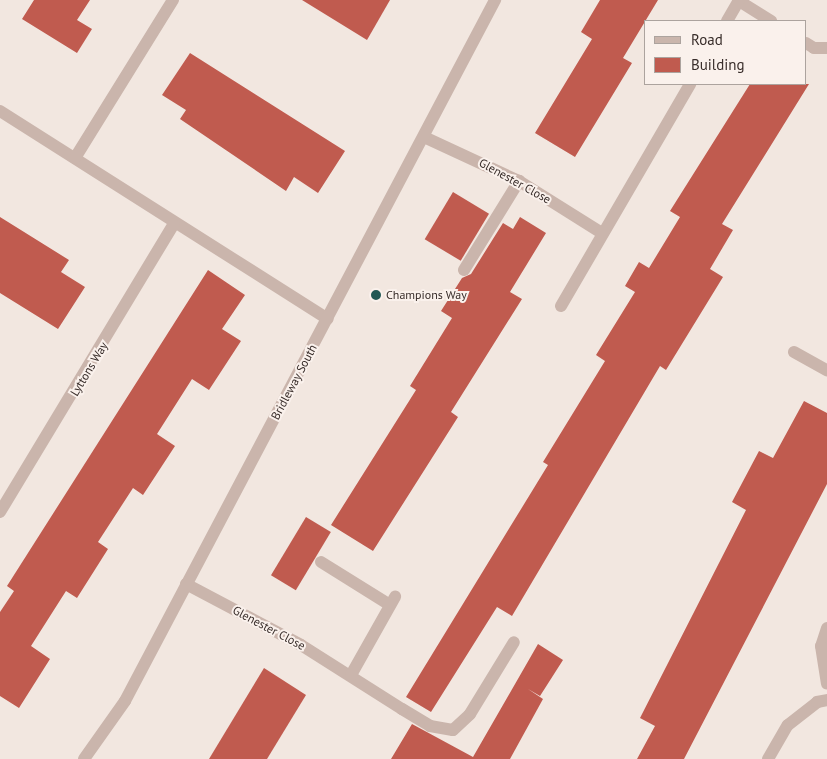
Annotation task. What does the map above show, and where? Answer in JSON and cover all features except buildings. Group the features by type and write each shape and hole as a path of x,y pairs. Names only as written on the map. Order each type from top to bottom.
{"street":[{"path":"75,158 173,0"},
{"name":"Bridleway South","path":"84,759 125,701 495,0"},
{"path":"728,20 739,1 769,20"},
{"path":"807,44 814,48 827,48"},
{"path":"561,306 689,85"},
{"path":"0,112 75,158 174,224 328,319"},
{"name":"Glenester Close","path":"424,137 519,181 602,233"},
{"path":"464,270 519,181"},
{"name":"Lyttons Way","path":"0,512 174,224"},
{"path":"794,352 827,370"},
{"path":"321,562 393,601 350,675"},
{"name":"Glenester Close","path":"186,584 350,675 430,726 453,730 470,714 514,642"},
{"path":"827,628 821,646 827,684"},
{"path":"768,759 788,725 801,713 827,700"}],"place":[{"name":"Champions Way","path":"376,295"}]}
